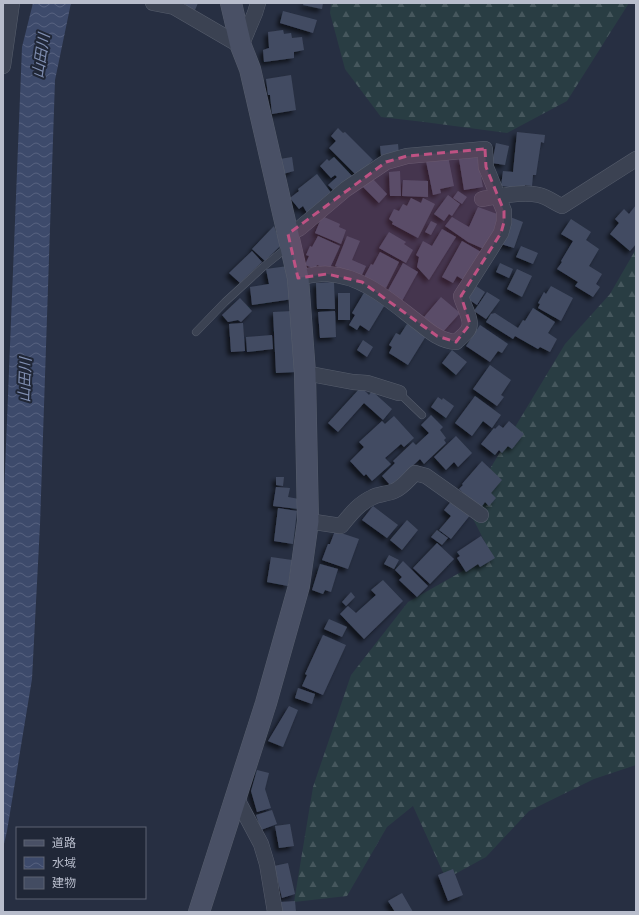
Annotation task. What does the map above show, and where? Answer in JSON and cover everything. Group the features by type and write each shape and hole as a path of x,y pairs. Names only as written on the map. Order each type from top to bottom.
{"street":[{"path":"3,66 12,3"},
{"path":"153,3 174,7 241,46"},
{"path":"199,912 266,703 299,586 308,521 305,373 298,278 250,69 241,46 232,3"},
{"path":"241,46 258,3"},
{"path":"289,239 346,189 386,162 407,156 485,149 486,167 504,211 504,222 501,232 461,296 470,324 468,330 456,342 450,342 437,336 362,282 343,276 327,274 298,278"},
{"path":"482,199 532,193 541,195 562,206 636,159"},
{"path":"305,373 353,382 367,383 399,393"},
{"path":"308,521 341,526 354,510 363,503 373,497 395,491 415,473 426,476 481,515"},
{"path":"236,797 261,844 267,864 275,912"}],"lane":[{"path":"196,332 225,302 263,268 289,239"},
{"path":"399,393 422,414"}],"highlighted area":[{"path":"485,149 486,167 504,211 504,222 501,233 461,296 470,324 456,342 437,336 362,282 327,274 298,278 288,234 386,162 407,156"}],"green space":[{"path":"331,3 629,3 567,101 507,133 381,117 345,69 330,13"},
{"path":"636,249 636,765 594,779 529,811 486,857 446,879 413,806 387,827 347,896 294,902 313,787 351,675 408,602 461,572 489,550 467,507 565,344 610,294"}],"water":[{"name":"山田川","path":"33,3 71,3 55,80 40,525 32,679 3,848 3,520 22,47"}],"building":[{"path":"184,3 198,3 195,10 191,9"},
{"path":"304,3 323,3 322,9 303,5"},
{"path":"283,11 317,20 313,33 280,23"},
{"path":"283,30 284,34 291,33 292,38 302,37 304,50 294,52 294,58 264,62 263,50 269,48 268,32"},
{"path":"291,75 296,110 272,114 270,95 268,95 266,79"},
{"path":"338,128 343,133 345,132 373,160 357,176 329,148 336,141 331,136"},
{"path":"517,132 545,135 544,143 541,142 536,175 533,175 532,186 525,185 524,189 501,186 503,171 513,172"},
{"path":"496,143 509,146 505,165 492,163"},
{"path":"398,144 399,154 381,156 380,146"},
{"path":"477,155 483,187 464,190 459,159"},
{"path":"448,156 454,186 440,189 441,193 433,195 426,161"},
{"path":"292,157 294,171 283,174 280,159"},
{"path":"334,157 353,177 336,193 328,185 337,177 335,175 331,178 320,166 327,159 329,161"},
{"path":"400,171 401,196 390,196 389,172"},
{"path":"317,174 332,194 307,213 303,206 299,209 290,198 299,191 298,189"},
{"path":"372,178 387,194 379,203 363,187"},
{"path":"403,180 428,181 428,197 402,196"},
{"path":"458,191 467,197 462,204 453,198"},
{"path":"448,195 460,204 452,216 449,214 444,221 434,214"},
{"path":"411,198 421,203 423,198 435,204 418,238 392,224 393,222 389,219 394,209 399,211 403,204 407,206"},
{"path":"636,205 636,244 630,251 610,234 619,223 615,219 624,209 629,214"},
{"path":"478,207 500,215 486,250 468,242 445,226 452,217 469,227"},
{"path":"322,216 340,224 339,227 346,230 341,244 315,233"},
{"path":"510,217 523,222 514,248 501,244"},
{"path":"571,219 591,232 586,240 599,249 589,266 602,274 596,284 600,287 593,297 575,286 578,282 557,269 573,241 561,234"},
{"path":"431,221 437,224 431,235 425,232"},
{"path":"274,226 281,245 265,261 252,249"},
{"path":"442,229 456,237 429,280 417,267 419,257 416,255 423,241 432,246"},
{"path":"389,232 406,242 404,244 413,250 406,263 379,248"},
{"path":"318,236 340,246 329,270 317,265 315,269 305,265 309,256 306,255 310,246 312,247"},
{"path":"347,236 360,241 352,260 366,266 361,277 335,266"},
{"path":"462,241 481,252 465,281 457,276 453,283 442,277"},
{"path":"521,246 538,253 533,264 516,257"},
{"path":"252,251 262,262 240,283 229,273"},
{"path":"380,252 399,262 386,288 364,277"},
{"path":"403,263 418,272 402,301 387,292"},
{"path":"500,263 513,269 509,278 496,272"},
{"path":"288,266 293,299 252,305 250,287 269,284 266,269"},
{"path":"517,269 532,276 522,297 507,289"},
{"path":"334,282 335,309 317,309 316,283"},
{"path":"473,284 485,292 477,305 465,297"},
{"path":"551,286 573,298 561,321 538,308 540,304 538,303 544,292 546,294"},
{"path":"365,291 386,303 369,331 360,325 357,330 349,325 355,315 352,313"},
{"path":"487,292 500,300 486,319 474,311"},
{"path":"338,293 350,293 350,320 338,320"},
{"path":"441,297 460,313 442,333 424,317"},
{"path":"240,298 252,311 241,322 238,320 228,322 222,315"},
{"path":"533,308 555,322 548,333 557,339 550,352 540,347 538,349 515,336 513,339 486,322 491,314 495,313 518,328 523,320 525,321"},
{"path":"293,311 296,372 276,373 273,312"},
{"path":"335,311 336,337 320,338 318,312"},
{"path":"243,323 245,351 231,352 229,324"},
{"path":"407,324 426,336 408,365 389,353 392,347 389,345 396,333 400,335"},
{"path":"480,325 508,344 502,353 498,351 490,362 466,346"},
{"path":"272,335 273,349 247,352 246,337"},
{"path":"363,340 373,347 367,357 357,350"},
{"path":"452,350 467,362 456,375 442,363"},
{"path":"490,365 511,380 501,395 504,397 497,406 473,389"},
{"path":"361,387 369,395 372,391 392,409 383,420 364,403 338,432 328,423"},
{"path":"475,396 501,415 492,428 483,421 472,436 455,423"},
{"path":"438,397 442,400 443,398 454,406 446,418 431,407"},
{"path":"431,415 443,427 440,430 446,438 444,440 446,443 424,464 420,459 391,486 382,476 395,463 393,461 413,442 416,445 429,433 421,425"},
{"path":"394,416 414,438 404,447 401,444 385,458 391,464 372,481 366,474 364,476 350,461 364,447 359,442 382,421 385,424"},
{"path":"509,421 524,434 512,449 508,446 502,453 499,450 495,455 481,444 494,428 495,429 499,425 503,428"},
{"path":"456,436 472,453 458,467 454,462 446,470 434,457"},
{"path":"482,461 502,480 491,493 496,498 489,506 485,502 480,509 459,489"},
{"path":"276,477 284,477 283,486 276,485"},
{"path":"276,487 290,488 288,497 299,499 298,509 273,506"},
{"path":"453,499 471,514 451,539 439,530 451,516 444,510"},
{"path":"373,506 398,525 387,538 362,520"},
{"path":"278,508 297,511 293,544 274,541"},
{"path":"407,520 418,530 402,550 390,540"},
{"path":"437,530 448,538 442,545 431,537"},
{"path":"335,531 359,539 348,569 322,560"},
{"path":"481,536 495,558 480,567 478,564 466,572 457,558 460,556 457,552"},
{"path":"437,543 454,559 430,584 413,568"},
{"path":"389,555 399,560 394,569 384,564"},
{"path":"271,557 292,560 288,586 267,582"},
{"path":"403,561 428,586 417,597 399,580 402,577 395,570"},
{"path":"320,564 338,569 331,592 325,590 323,594 312,590"},
{"path":"383,580 403,601 364,639 340,614 348,606 356,613 376,595 371,590"},
{"path":"351,592 355,597 346,606 342,602"},
{"path":"329,619 347,627 342,637 324,629"},
{"path":"323,635 346,645 323,695 302,686 307,675 305,674"},
{"path":"298,688 315,694 312,704 295,698"},
{"path":"289,706 298,710 283,747 268,741"},
{"path":"257,770 269,773 265,789 271,808 257,812 251,791"},
{"path":"272,810 277,824 261,830 256,815"},
{"path":"290,824 294,846 279,848 275,826"},
{"path":"288,863 295,894 282,898 274,866"},
{"path":"453,869 463,895 448,901 438,875"},
{"path":"402,893 413,912 395,912 388,901"},
{"path":"295,901 296,912 282,912 281,902"}]}
